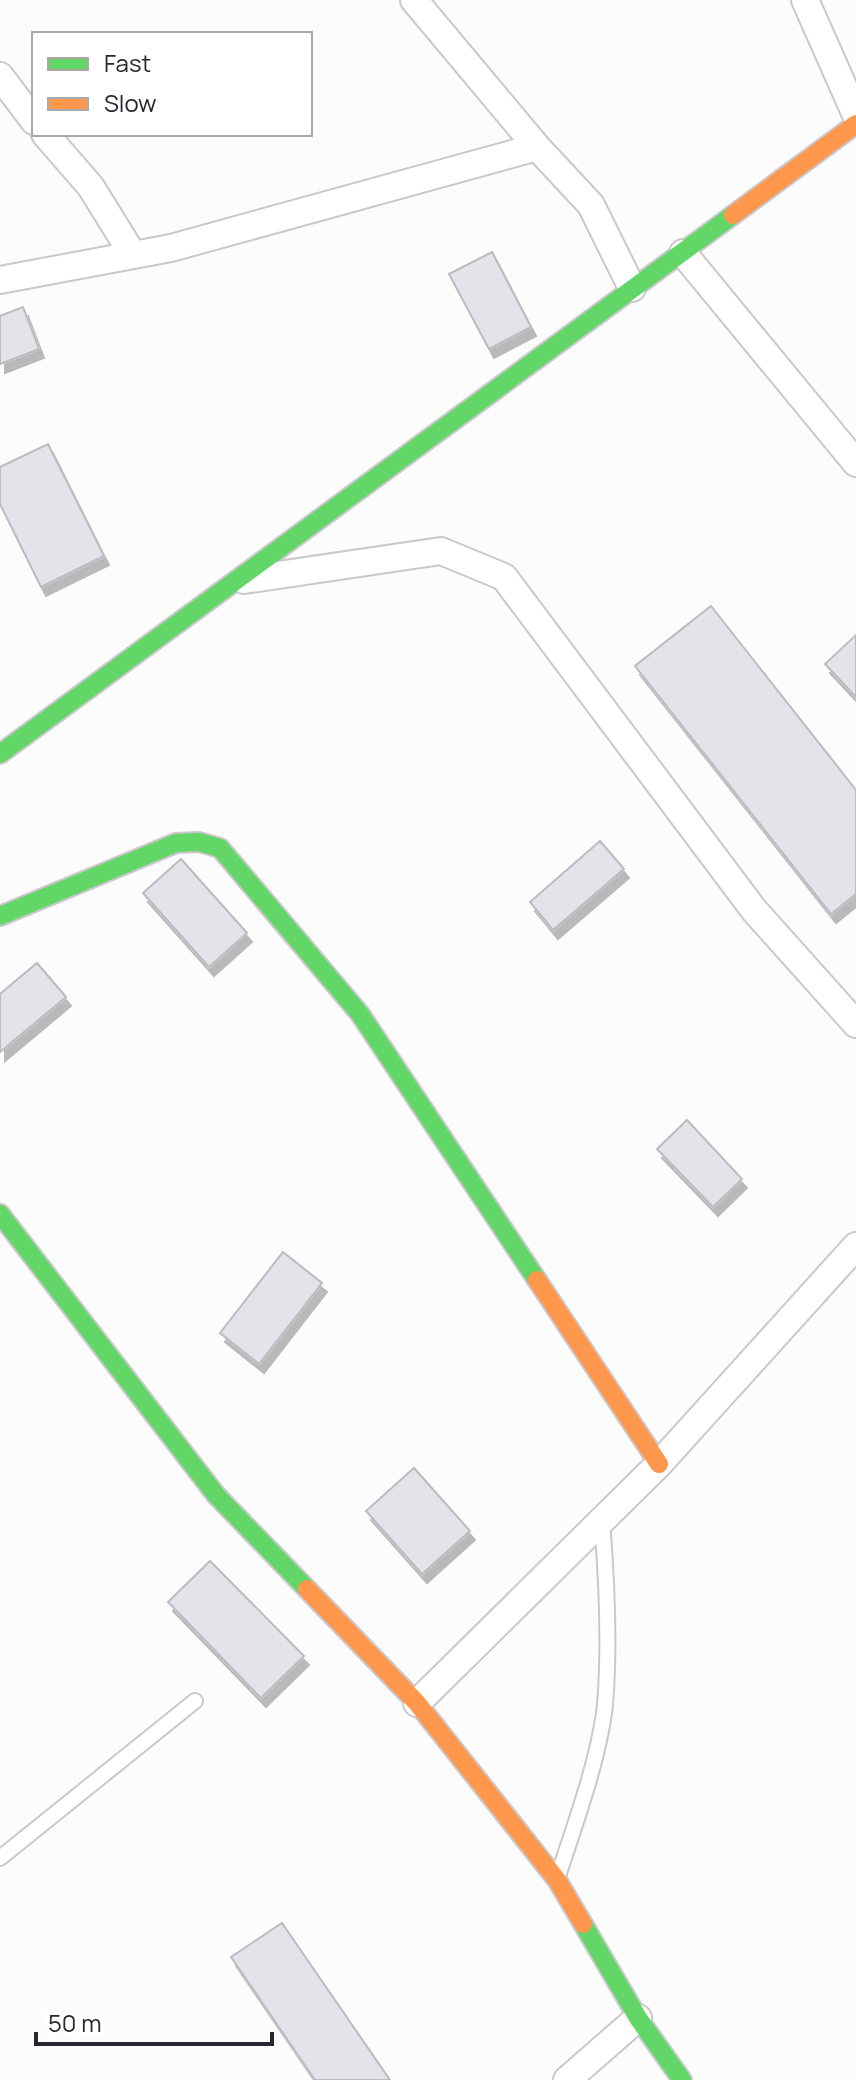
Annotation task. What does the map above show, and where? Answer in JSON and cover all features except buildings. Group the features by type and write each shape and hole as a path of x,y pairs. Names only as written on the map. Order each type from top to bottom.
{"street":[{"path":"414,0 537,147 591,205 632,288"},
{"path":"805,0 856,115"},
{"path":"0,76 32,118"},
{"path":"0,754 856,124"},
{"path":"47,136 91,187 133,255"},
{"path":"0,280 171,248 537,147"},
{"path":"683,253 856,463"},
{"path":"240,580 441,551 504,577 754,910 856,1024"},
{"path":"0,916 176,843 199,842 220,848 360,1014 659,1464"},
{"path":"0,1214 216,1495 417,1703 557,1880 638,2018 682,2080"},
{"path":"417,1703 659,1464 856,1246"},
{"path":"567,2080 638,2018"}],"lane":[{"path":"557,1880 586,1790 604,1707 609,1599 602,1521"},
{"path":"0,1858 195,1701"}],"traffic: fast":[{"path":"0,754 733,215"},
{"path":"0,916 176,843 199,842 220,848 360,1014 537,1280"},
{"path":"0,1214 216,1495 307,1589"},
{"path":"583,1924 638,2018 682,2080"}],"traffic: slow":[{"path":"733,215 856,124"},
{"path":"537,1280 659,1464"},
{"path":"307,1589 417,1703 557,1880 583,1924"}]}
